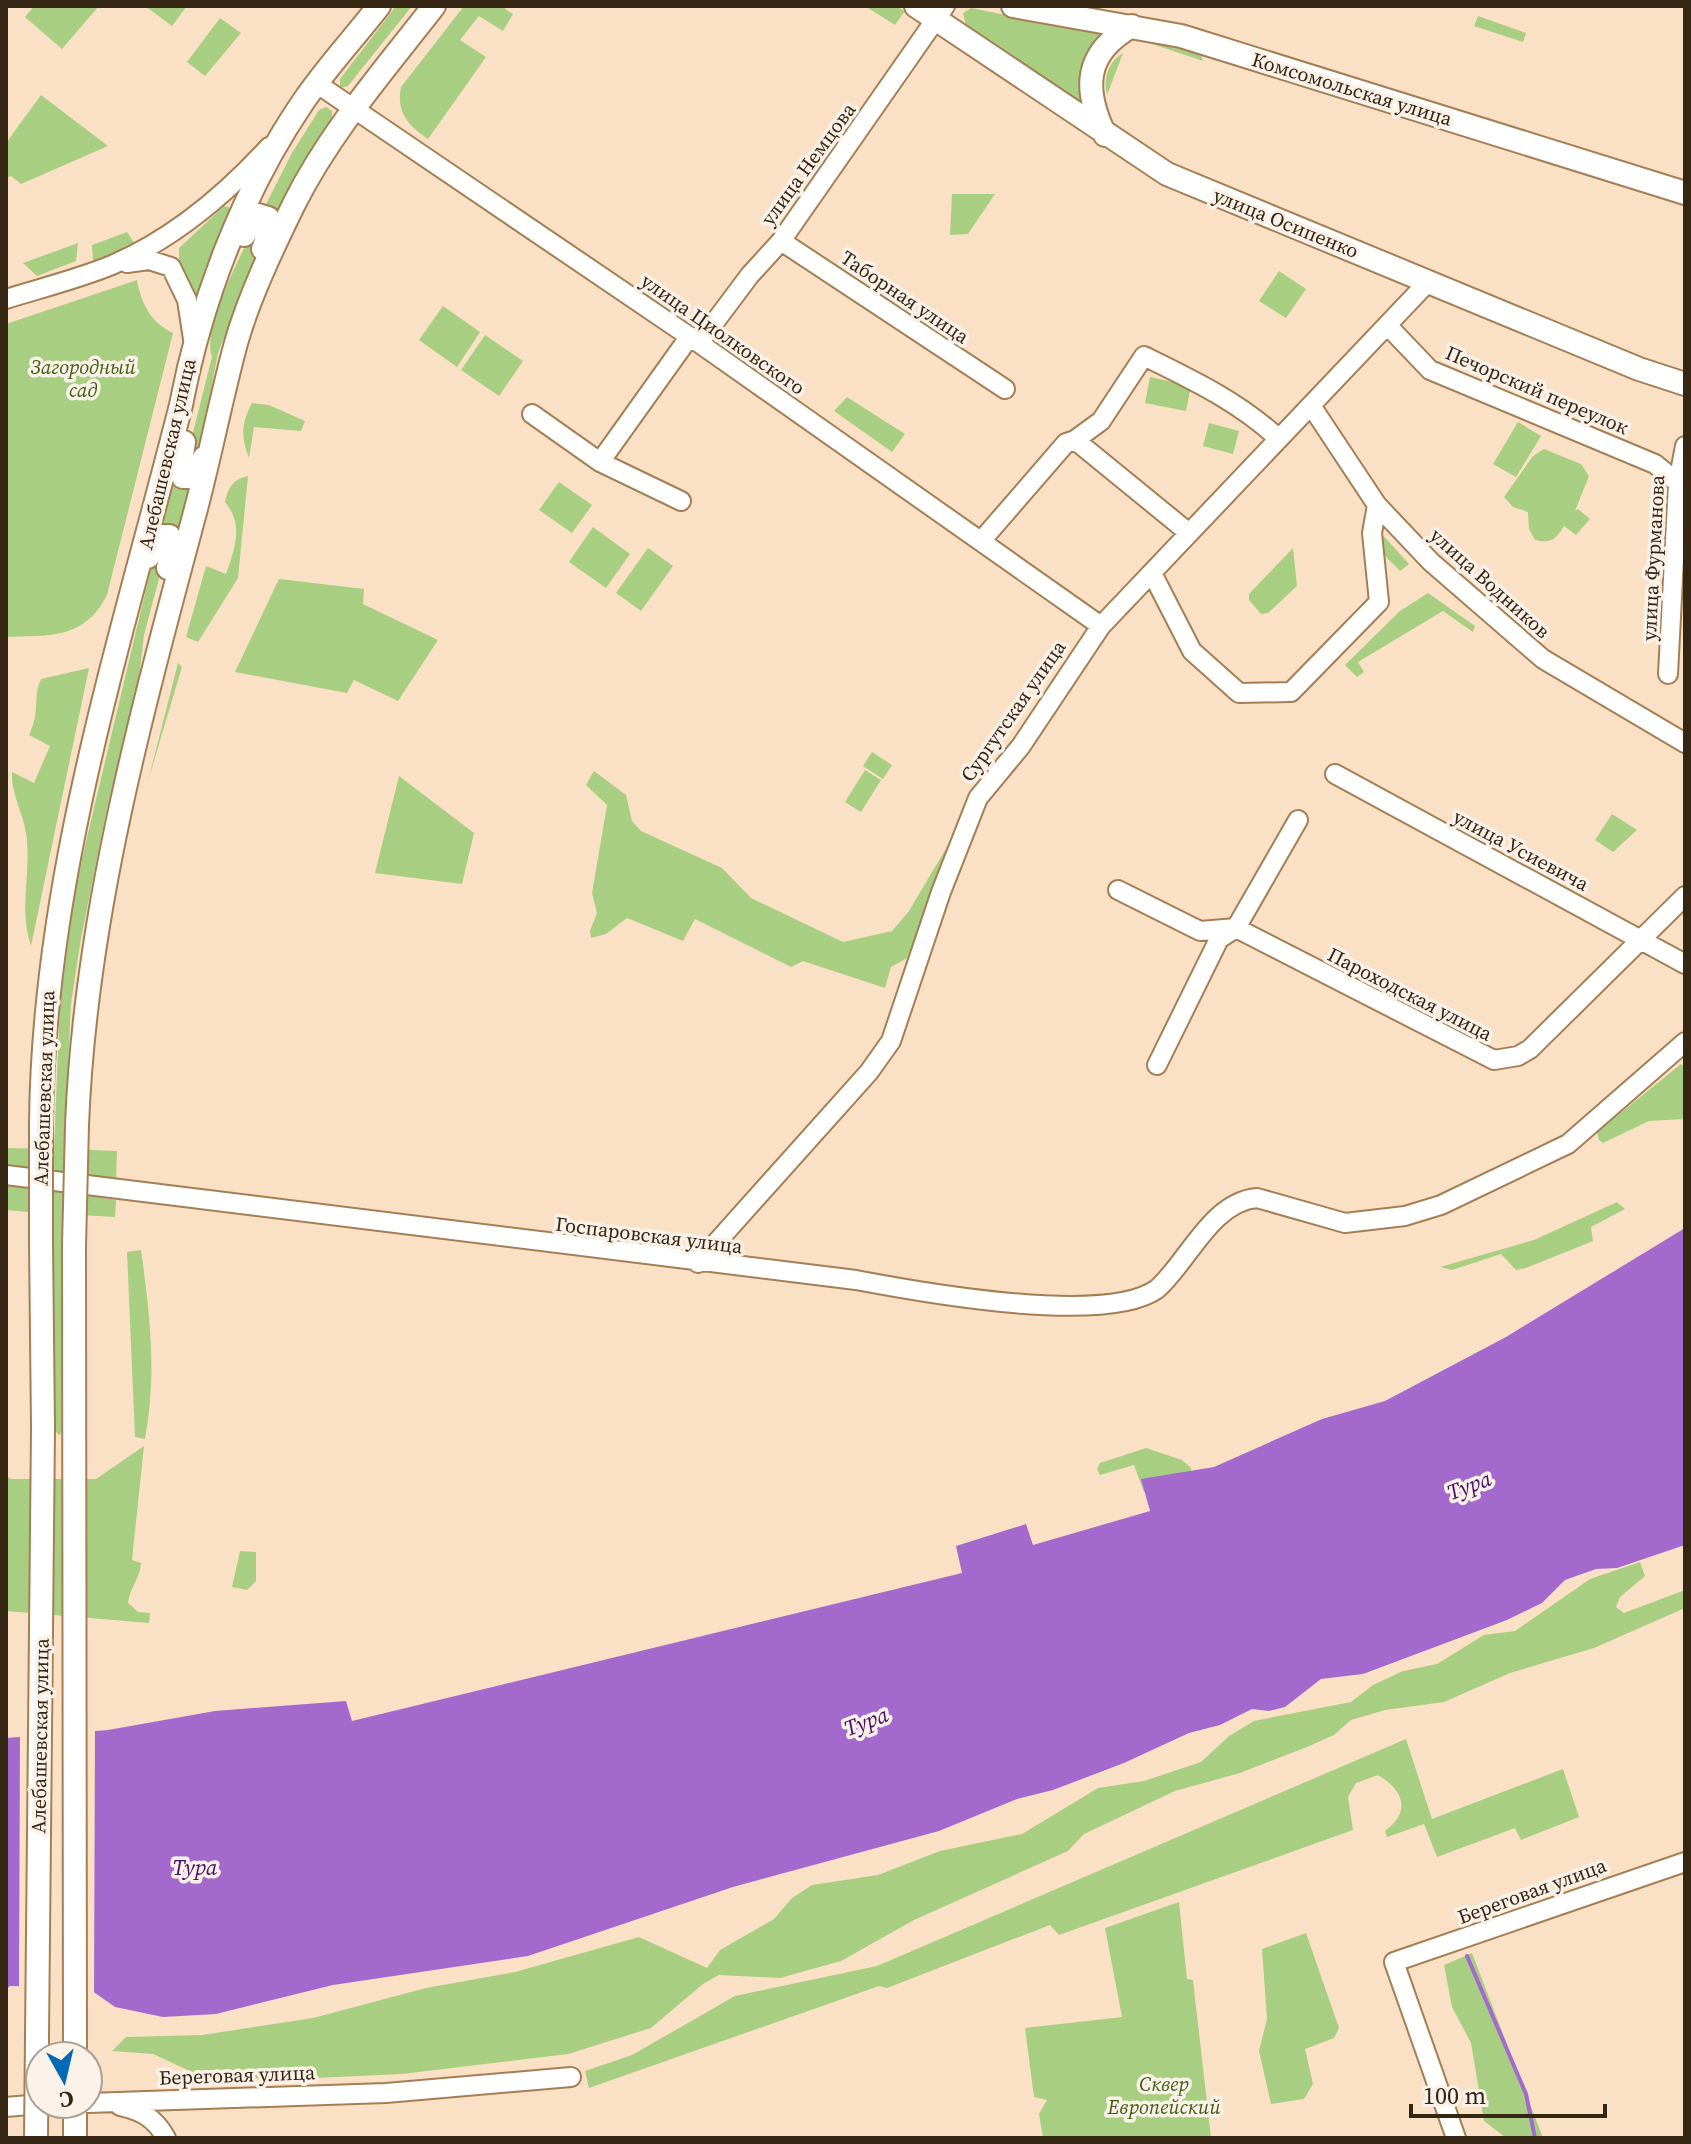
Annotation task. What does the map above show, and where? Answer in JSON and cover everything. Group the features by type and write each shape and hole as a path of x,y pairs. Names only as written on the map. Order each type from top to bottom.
{"main road":[{"name":"Алебашевская улица","path":"36,2138 43,1428 41,1124 47,991 63,881 80,798 181,405 193,341 227,254 256,211 287,126 316,83 379,6"},
{"name":"Алебашевская улица","path":"75,2040 74,1246 80,1056 97,928 166,621 237,342 295,202 353,110 434,6"},
{"name":"улица Осипенко","path":"916,6 941,12 1105,135 1167,174 1685,384"},
{"name":"Комсомольская улица","path":"1013,6 1181,36 1685,193"},
{"path":"1105,135 1095,115 1092,72 1102,46 1132,26"},
{"path":"253,300 252,281 271,229 271,223 256,211"},
{"path":"181,405 186,432 180,468 183,477 194,477 202,459 211,452"},
{"path":"137,577 154,540 158,536 169,536 173,546 163,589 166,621"}],"street":[{"name":"улица Немцова","path":"600,462 695,340 781,241 941,12"},
{"name":"улица Циолковского","path":"316,83 695,340 1101,626"},
{"path":"112,265 157,240 222,193 287,126"},
{"path":"222,193 256,211"},
{"name":"Таборная улица","path":"781,241 1005,389"},
{"path":"6,299 112,265 149,260 171,267 187,300 193,341"},
{"name":"Сургутская улица","path":"698,1263 869,1072 891,1041 978,798 1021,746 1101,626 1428,282"},
{"name":"Печорский переулок","path":"1388,326 1430,370 1655,464 1678,483"},
{"path":"982,540 1066,443 1101,421 1144,356 1217,392 1250,413 1279,439"},
{"name":"улица Водников","path":"1312,407 1377,505 1431,562 1543,659 1685,743"},
{"path":"532,414 600,462 681,501"},
{"path":"1075,440 1189,533"},
{"name":"улица Фурманова","path":"1668,674 1678,483 1685,446"},
{"path":"1152,573 1192,651 1239,693 1291,692 1379,602 1372,533 1377,505"},
{"name":"улица Усиевича","path":"1335,774 1685,964"},
{"path":"1157,1065 1219,939 1236,928 1298,820"},
{"name":"Пароходская улица","path":"1118,890 1200,931 1236,928 1494,1060 1518,1056 1530,1049 1685,896"},
{"name":"Госпаровская улица","path":"6,1175 698,1263 856,1280 957,1298 1113,1304 1145,1298 1157,1289 1226,1209 1247,1199 1257,1198 1345,1223 1405,1216 1441,1205 1568,1144 1685,1042"},
{"name":"Береговая улица","path":"1456,2138 1394,1962 1685,1862"},
{"name":"Береговая улица","path":"104,2103 386,2093 571,2077"},
{"path":"104,2104 138,2110 154,2120 166,2138"}],"green space":[{"path":"34,6 99,6 62,49 25,17"},
{"path":"145,6 187,6 172,26"},
{"path":"396,6 412,6 348,86 340,88 340,79"},
{"path":"464,6 507,6 505,9 513,14 503,31 479,16 460,40 486,57 428,139 405,118 400,104 401,87"},
{"path":"865,6 895,6 905,11 895,25"},
{"path":"971,8 1105,35 1091,110 966,26 963,13"},
{"path":"1478,16 1526,33 1523,42 1474,26"},
{"path":"220,18 241,33 205,76 187,62"},
{"path":"1149,43 1200,51 1203,61"},
{"path":"1123,53 1107,95 1108,71"},
{"path":"41,95 108,146 21,184 11,176 6,178 6,143"},
{"path":"326,107 332,111 332,119 302,165 275,223 264,208 292,153 319,110"},
{"path":"952,194 995,194 968,234 950,235"},
{"path":"224,206 235,209 198,297 179,261 179,248"},
{"path":"256,223 266,228 218,353 196,468 184,468 212,357 212,327 233,270"},
{"path":"127,232 137,247 93,261 92,245"},
{"path":"78,243 76,261 37,276 23,263"},
{"path":"1279,271 1306,289 1286,318 1259,301"},
{"name":"Загородный сад","path":"137,280 148,311 159,324 173,333 107,595 98,610 77,628 51,635 6,637 6,324"},
{"path":"443,306 480,332 457,367 419,340"},
{"path":"485,335 523,361 499,396 461,370"},
{"path":"1150,377 1191,386 1186,411 1145,403"},
{"path":"847,397 905,434 892,452 834,411"},
{"path":"252,403 269,405 305,421 301,431 254,427 249,458 243,430"},
{"path":"1518,422 1541,436 1516,477 1493,464"},
{"path":"1209,423 1239,431 1233,454 1203,446"},
{"path":"1544,449 1581,464 1589,476 1575,511 1578,509 1590,519 1576,535 1564,526 1549,541 1535,540 1529,529 1528,512 1513,507 1504,497 1533,456"},
{"path":"248,476 238,578 198,642 186,637 206,566 226,574 235,546 236,528 225,502 226,497 235,482"},
{"path":"174,477 191,485 177,537 161,529"},
{"path":"559,482 592,505 572,533 539,510"},
{"path":"593,527 630,554 606,588 569,562"},
{"path":"1380,532 1409,564 1400,571 1377,548"},
{"path":"157,543 168,545 144,635 139,678 107,808 71,1004 64,1149 117,1151 116,1182 63,1191 116,1200 115,1217 62,1214 64,1431 59,1435 55,1431 52,1214 6,1210 6,1148 54,1149 60,1003 75,888"},
{"path":"648,548 673,566 641,611 616,593"},
{"path":"1293,548 1297,586 1268,613 1261,614 1249,600 1249,594"},
{"path":"279,579 364,589 363,604 438,640 398,701 354,680 347,693 235,672"},
{"path":"1428,593 1475,626 1473,632 1443,611 1358,662 1364,672 1357,677 1345,665 1400,611"},
{"path":"178,663 182,667 148,781"},
{"path":"89,668 31,946 25,903 26,833 13,788 12,772 34,783 50,746 29,735 35,719 41,679"},
{"path":"872,752 892,765 883,779 863,766"},
{"path":"865,770 881,780 861,812 845,802"},
{"path":"594,771 626,795 632,821 641,831 722,868 751,898 843,942 892,931 909,911 954,835 935,898 907,958 891,967 885,988 803,961 791,967 695,919 683,941 627,918 606,934 591,938 590,931 597,913 592,893 607,805 586,785"},
{"path":"399,776 474,833 462,884 375,873"},
{"path":"1612,814 1637,830 1613,852 1595,840"},
{"path":"1681,1064 1685,1067 1685,1119 1649,1121 1603,1143 1599,1140 1597,1132"},
{"path":"1617,1202 1625,1209 1591,1227 1593,1241 1526,1268 1516,1270 1501,1254 1452,1270 1440,1267 1534,1240"},
{"path":"141,1250 151,1368 145,1439 135,1437 127,1252"},
{"path":"144,1446 132,1560 141,1563 128,1603 138,1612 150,1613 149,1623 6,1611 6,1476 11,1479 96,1479"},
{"path":"1146,1448 1182,1460 1191,1468 1191,1482 1144,1492 1134,1465 1100,1475 1097,1469 1100,1463"},
{"path":"240,1551 256,1552 256,1581 247,1590 232,1587"},
{"path":"1640,1562 1645,1576 1620,1597 1616,1607 1624,1613 1685,1590 1685,1608 1594,1648 1510,1673 1444,1702 1385,1710 1351,1720 1334,1735 1307,1747 1240,1773 1175,1791 1084,1834 1068,1851 914,1920 841,1961 780,1978 719,1975 703,1984 651,2028 568,2054 402,2074 271,2080 194,2073 153,2054 112,2051 126,2037 202,2035 313,2018 426,1988 515,1972 639,1937 707,1968 720,1950 774,1919 792,1898 812,1885 878,1875 940,1851 1022,1834 1098,1788 1144,1781 1201,1762 1229,1736 1254,1721 1351,1702 1373,1685 1403,1671 1437,1664 1484,1635 1515,1631 1590,1579"},
{"path":"1406,1739 1432,1819 1563,1769 1579,1817 1521,1840 1515,1828 1437,1857 1424,1824 1387,1837 1385,1831 1399,1816 1401,1801 1393,1787 1378,1775 1356,1783 1348,1797 1353,1830 1059,1935 1050,1925 887,1988 879,1986 589,2088 585,2071 632,2055 735,1996 877,1966"},
{"name":"Сквер Европейский","path":"1179,1902 1187,1979 1193,1980 1211,2138 1043,2138 1039,2114 1047,2100 1034,2097 1025,2028 1122,2017 1105,1928"},
{"path":"1306,1933 1339,2028 1334,2038 1305,2049 1313,2084 1304,2099 1271,2104 1259,2051 1267,2019 1262,1949"},
{"path":"1472,1953 1543,2138 1506,2138 1484,2121 1471,2043 1452,2007 1444,1965"}],"water":[{"name":"Тура","path":"1685,1228 1685,1545 1617,1568 1596,1569 1565,1580 1542,1603 1507,1620 1363,1674 1321,1679 1285,1707 1269,1711 1252,1709 1124,1763 1053,1790 1017,1799 939,1831 733,1887 528,1956 333,1985 216,2014 163,2017 115,2007 88,1988 10,1986 6,1989 6,1738 108,1730 215,1711 346,1701 352,1721 962,1573 956,1546 1026,1524 1033,1545 1150,1511 1141,1479 1214,1467 1322,1419 1385,1401 1506,1337"}],"pier":[{"path":"1137,1478 1149,1510 1033,1544 1026,1520 1035,1541 1145,1508"},
{"path":"95,1727 94,1997 87,1992 19,1990 20,1733"}],"waterway":[{"path":"1467,1956 1526,2094 1535,2138"}]}
